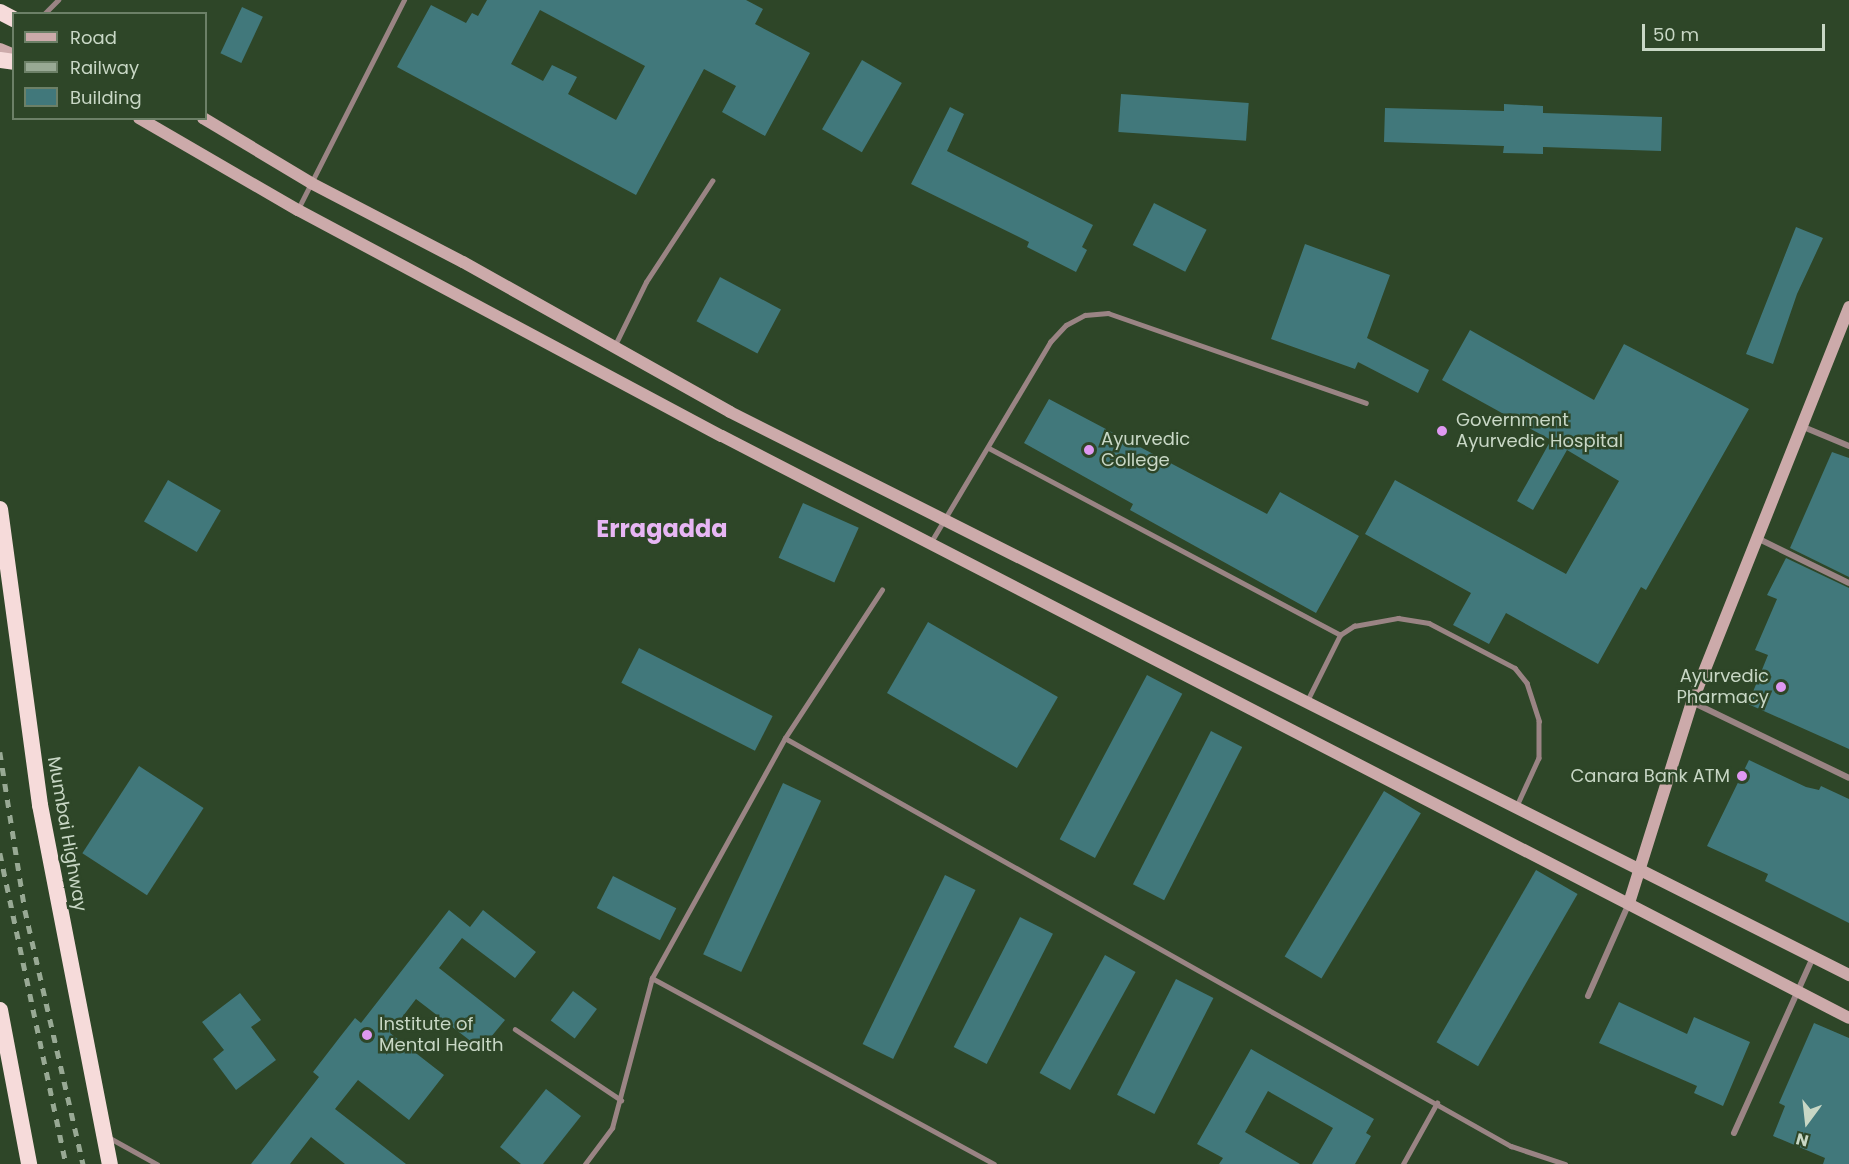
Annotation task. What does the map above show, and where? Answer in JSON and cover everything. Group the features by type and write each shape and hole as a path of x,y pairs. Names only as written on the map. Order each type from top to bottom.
{"highway":[{"name":"Mumbai Highway","path":"0,509 40,805 110,1164"},
{"path":"0,1010 29,1164"}],"main road":[{"path":"142,120 298,210 722,436 1629,903 1796,993 1849,1018"},
{"path":"206,120 311,183 730,412 1849,975"},
{"path":"1629,903 1692,702 1849,307"}],"street":[{"path":"1801,426 1849,446"},
{"path":"1756,538 1849,583"},
{"path":"1692,702 1849,778"},
{"path":"1588,996 1629,903"},
{"path":"1734,1133 1813,957"}],"lane":[{"path":"46,12 58,0"},
{"path":"298,210 404,0"},
{"path":"614,347 646,282 712,181"},
{"path":"931,542 1050,342 1066,325 1085,315 1108,314 1366,403"},
{"path":"989,447 1340,635"},
{"path":"585,1164 612,1128 652,978 785,738 882,590"},
{"path":"1307,701 1340,635 1354,626 1398,618 1429,623 1515,668 1535,701 1541,736 1539,758 1516,806"},
{"path":"785,738 1511,1146 1565,1164"},
{"path":"652,978 994,1164"},
{"path":"515,1029 621,1100"},
{"path":"1402,1164 1437,1103"},
{"path":"105,1135 157,1164"}],"building":[{"path":"487,0 746,0 763,9 755,24 810,53 765,136 722,112 736,86 704,69 636,195 397,67 431,5 466,23 472,13 478,16","holes":["540,10 645,66 616,120 568,94 577,77 552,65 543,81 511,64"]},
{"path":"242,7 263,17 241,63 220,53"},
{"path":"862,60 902,83 862,152 822,129"},
{"path":"1121,94 1249,103 1246,141 1118,132"},
{"path":"1504,104 1543,106 1543,113 1662,117 1661,151 1543,147 1543,154 1503,153 1504,146 1384,142 1385,108 1504,111"},
{"path":"950,107 964,114 947,151 1093,225 1082,247 1087,250 1076,272 1027,247 1029,242 911,184"},
{"path":"1154,203 1207,230 1185,272 1133,245"},
{"path":"1796,227 1823,238 1797,294 1773,364 1746,354"},
{"path":"1305,244 1390,275 1367,338 1429,370 1418,393 1358,362 1355,369 1271,339"},
{"path":"720,277 781,309 757,354 697,321"},
{"path":"1470,330 1594,400 1624,344 1749,409 1646,590 1641,587 1598,664 1506,613 1489,644 1453,625 1471,593 1365,534 1395,480 1566,574 1619,481 1567,450 1533,510 1517,501 1551,440 1442,380"},
{"path":"1049,399 1267,514 1280,492 1359,536 1316,613 1130,510 1133,504 1024,443"},
{"path":"1832,452 1849,458 1849,577 1790,548"},
{"path":"168,480 221,510 197,552 144,522"},
{"path":"803,503 859,528 834,583 779,558"},
{"path":"1786,558 1849,588 1849,749 1748,704 1768,655 1755,650 1777,599 1767,595"},
{"path":"928,622 1058,697 1017,768 887,693"},
{"path":"639,648 773,716 755,751 621,683"},
{"path":"1147,675 1182,694 1095,858 1060,839"},
{"path":"1211,731 1242,747 1164,900 1133,884"},
{"path":"1749,760 1806,787 1819,790 1821,786 1849,799 1849,923 1765,881 1768,874 1707,846"},
{"path":"139,766 204,808 147,895 82,853"},
{"path":"783,783 821,801 741,972 703,954"},
{"path":"1384,791 1421,813 1321,979 1285,956"},
{"path":"1536,870 1578,894 1478,1066 1436,1042"},
{"path":"945,875 976,890 893,1059 863,1044"},
{"path":"613,876 676,908 660,940 597,908"},
{"name":"Institute of Mental Health","path":"449,910 470,927 483,910 536,952 515,978 462,938 439,968 505,1020 481,1049 416,999 390,1033 444,1075 409,1120 358,1080 335,1109 406,1164 345,1164 311,1137 290,1164 251,1164 319,1077 313,1072 340,1037 355,1018 361,1023"},
{"path":"1020,917 1053,934 987,1064 954,1047"},
{"path":"1105,955 1136,972 1070,1090 1040,1073"},
{"path":"1176,979 1213,998 1154,1114 1117,1095"},
{"path":"573,991 597,1009 575,1039 551,1021"},
{"path":"240,993 261,1020 251,1027 276,1060 236,1090 213,1059 224,1050 202,1022"},
{"path":"1619,1002 1687,1034 1694,1017 1750,1042 1723,1106 1694,1093 1697,1086 1599,1043"},
{"path":"1814,1023 1849,1038 1849,1164 1823,1164 1825,1158 1773,1136 1785,1106 1779,1103"},
{"path":"1251,1049 1374,1119 1366,1133 1371,1136 1355,1164 1312,1164 1333,1128 1268,1091 1245,1132 1300,1164 1219,1164 1223,1158 1197,1144"},
{"path":"546,1089 581,1116 543,1164 521,1164 500,1147"}],"railway":[{"path":"0,752 25,910 83,1164"},
{"path":"0,853 66,1164"}],"place":[{"name":"Government Ayurvedic Hospital","path":"1442,431"},
{"name":"Ayurvedic College","path":"1089,450"},
{"name":"Ayurvedic Pharmacy","path":"1781,687"},
{"name":"Canara Bank ATM","path":"1742,776"},
{"name":"Institute of Mental Health","path":"367,1035"}],"district":[{"name":"Erragadda","path":"662,529"}]}
